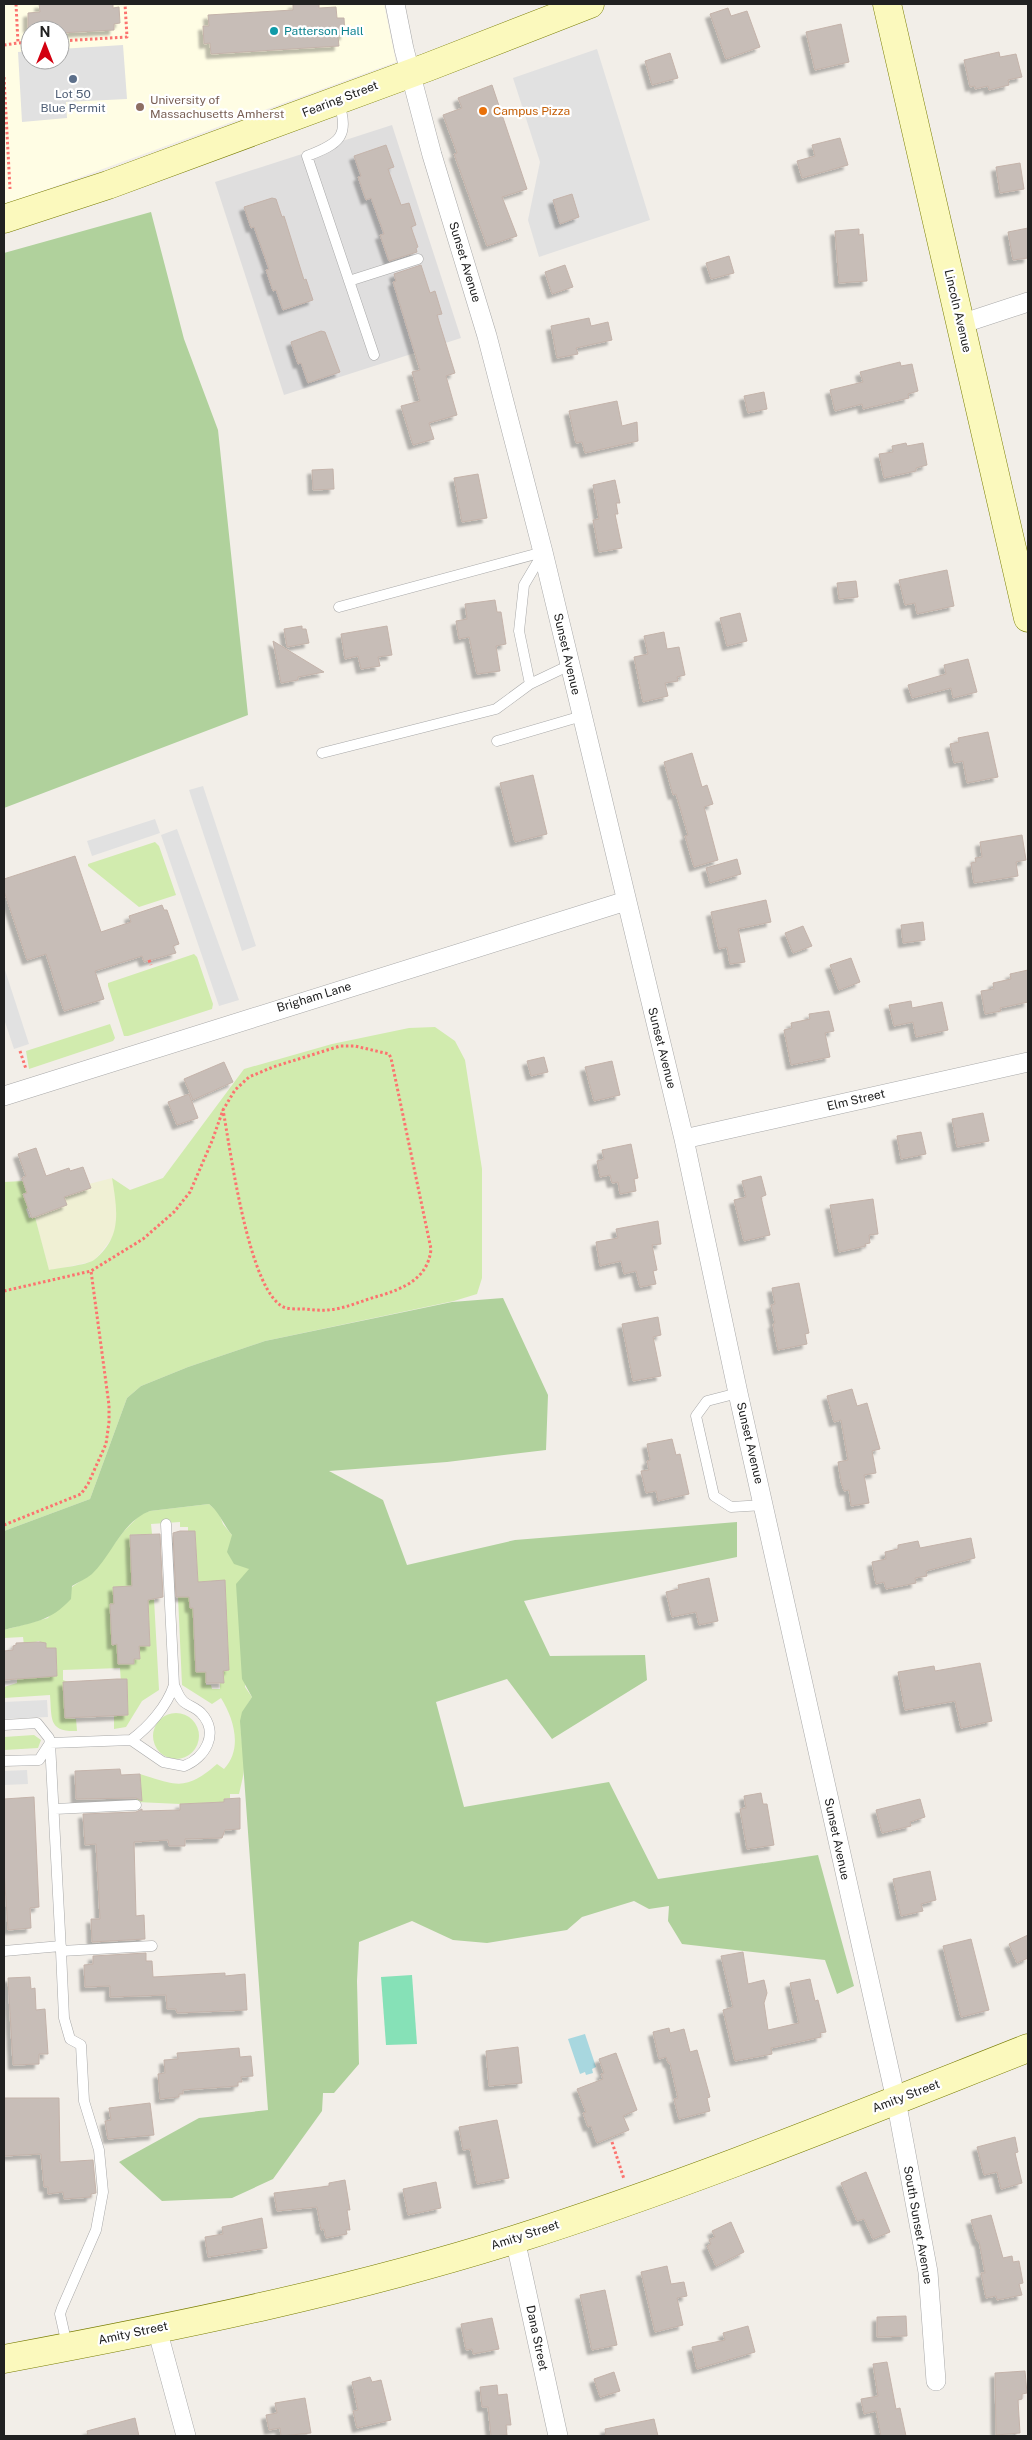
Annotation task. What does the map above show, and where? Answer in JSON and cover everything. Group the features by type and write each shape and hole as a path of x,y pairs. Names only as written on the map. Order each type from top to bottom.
{"street":[{"name":"Sunset Avenue","path":"395,4 432,155 487,336 543,552 684,1139 738,1393 896,2100"},
{"name":"Fearing Street","path":"4,219 108,185 590,4"},
{"name":"Lincoln Avenue","path":"887,4 1028,612"},
{"path":"961,324 1028,302"},
{"name":"Brigham Lane","path":"4,1096 253,1016 626,901"},
{"name":"Elm Street","path":"684,1139 1028,1062"},
{"name":"Amity Street","path":"4,2359 157,2329 344,2286 515,2239 630,2199 896,2100 1028,2048"},
{"name":"South Sunset Avenue","path":"896,2100 928,2272 936,2381"},
{"name":"Dana Street","path":"515,2239 558,2436"},
{"path":"157,2329 186,2436"}],"lane":[{"path":"338,100 344,117 344,129 340,138 331,146 307,156 374,355"},
{"path":"349,281 418,259"},
{"path":"339,607 543,552"},
{"path":"530,684 519,631 524,585 543,552"},
{"path":"322,753 496,709 530,684 570,665"},
{"path":"497,741 582,716"},
{"path":"738,1393 707,1401 696,1416 714,1496 731,1507 764,1505"},
{"path":"131,1740 164,1706 169,1699 174,1685 166,1524"},
{"path":"50,1743 131,1740 163,1762 173,1766 184,1766 194,1762 202,1755 209,1741 208,1725 201,1713 185,1703 174,1685"},
{"path":"4,1725 37,1724 49,1738 55,1809 64,2018 70,2039 81,2045 84,2101 100,2155 103,2192 96,2230 60,2314 67,2347"},
{"path":"4,1761 39,1760 50,1743"},
{"path":"55,1809 136,1806"},
{"path":"4,1951 152,1946"}],"path":[{"path":"4,45 18,43 16,4"},
{"path":"70,40 127,37 125,4"},
{"path":"4,77 10,189"},
{"path":"149,960 151,965"},
{"path":"4,1291 91,1271 144,1239 174,1212 190,1192 223,1110 235,1090 249,1078 273,1066 340,1046 355,1046 389,1054 431,1249 430,1260 424,1272 409,1285 329,1310 286,1308 276,1302 258,1272 250,1248 223,1110"},
{"path":"20,1051 27,1072"},
{"path":"4,1525 81,1494 88,1484 106,1444 109,1405 91,1271"},
{"path":"612,2142 630,2199"}],"shaded area":[{"name":"University of Massachusetts Amherst","path":"4,4 384,4 396,62 4,205"},
{"name":"Lot 50 Blue Permit","path":"123,45 127,99 66,102 67,118 22,122 18,52 20,52 20,70 70,70 70,48"},
{"path":"597,49 650,220 539,257 528,220 540,162 513,78"},
{"path":"392,125 461,338 284,395 215,182"},
{"path":"203,786 256,946 242,951 189,790"},
{"path":"155,819 160,833 92,856 87,841"},
{"path":"177,829 239,1000 219,1006 161,835"},
{"path":"4,967 29,1044 14,1049 4,1019"},
{"path":"47,1700 48,1717 4,1719 4,1702"},
{"path":"27,1770 28,1784 4,1785 4,1771"}],"green space":[{"path":"151,212 184,339 218,430 248,715 4,808 4,253"},
{"path":"155,842 159,846 176,895 139,907 88,866 88,864"},
{"path":"194,954 197,957 213,1004 212,1009 124,1036 108,983"},
{"path":"110,1024 115,1038 113,1041 29,1069 26,1051"},
{"path":"435,1027 455,1041 465,1060 482,1169 482,1278 477,1294 454,1301 265,1341 188,1367 141,1386 127,1398 90,1499 4,1531 4,1182 23,1181 27,1193 24,1194 28,1208 26,1209 29,1218 35,1217 49,1270 90,1262 103,1251 110,1242 114,1232 116,1212 112,1178 130,1190 163,1178 244,1069 332,1044 409,1028"},
{"path":"112,1178 118,1214 113,1237 94,1261 49,1271 35,1217 67,1205 64,1197 90,1188 89,1184"},
{"path":"503,1298 548,1395 546,1450 447,1462 329,1471 383,1500 407,1565 515,1540 737,1522 737,1557 524,1601 550,1656 645,1655 647,1680 552,1739 507,1679 436,1702 464,1807 609,1782 658,1879 818,1855 854,1986 837,1994 825,1960 682,1944 668,1921 669,1906 649,1909 634,1901 582,1917 567,1930 487,1943 453,1940 412,1921 359,1942 357,1981 359,2064 334,2093 323,2093 322,2111 273,2179 232,2198 162,2201 119,2162 199,2118 268,2110 240,1721 242,1712 252,1697 242,1679 236,1584 249,1569 234,1564 227,1552 232,1535 209,1504 150,1511 140,1516 124,1530 92,1574 72,1586 71,1599 63,1607 48,1617 4,1630 4,1531 90,1499 127,1398 141,1386 188,1367 265,1341 452,1302"},
{"path":"209,1504 219,1513 223,1524 232,1535 249,1569 245,1687 252,1697 246,1707 241,1723 244,1766 239,1794 230,1794 230,1798 224,1799 224,1802 180,1804 137,1802 136,1796 141,1795 140,1774 172,1783 188,1782 197,1779 217,1764 224,1769 230,1761 235,1743 233,1724 221,1698 212,1704 182,1685 178,1597 189,1597 190,1608 193,1607 196,1672 206,1672 206,1685 211,1685 212,1689 220,1689 220,1683 224,1683 223,1671 229,1670 225,1581 198,1582 195,1531 188,1531 188,1527 180,1527 180,1522 151,1524 152,1534 130,1535 132,1587 113,1588 114,1604 110,1604 112,1645 117,1644 118,1660 140,1659 139,1646 150,1645 148,1600 154,1599 159,1690 142,1701 126,1727 114,1729 114,1713 119,1716 128,1715 127,1683 121,1683 120,1668 63,1670 63,1680 68,1682 63,1686 65,1718 76,1719 77,1731 61,1729 53,1722 50,1695 4,1698 4,1687 17,1683 17,1679 44,1677 57,1669 55,1648 46,1648 39,1641 24,1645 23,1637 4,1638 4,1630 48,1618 72,1587 92,1573 124,1531 141,1514 150,1511"},
{"path":"176,1713 189,1717 195,1723 199,1736 195,1749 189,1755 176,1759 163,1755 157,1749 153,1736 157,1723 163,1717"},
{"path":"34,1735 41,1740 38,1748 4,1750 4,1737"},
{"path":"412,1975 417,2044 386,2045 381,1977"}],"water":[{"path":"585,2034 596,2067 592,2069 593,2073 586,2075 585,2072 580,2074 568,2039"}],"building":[{"path":"39,4 113,4 113,8 119,7 120,23 114,24 114,30 70,32 70,20 28,20 28,13 40,12"},
{"name":"Patterson Hall","path":"293,4 319,4 319,8 336,7 337,18 344,18 345,35 338,36 339,46 211,54 210,43 204,44 203,26 209,26 208,15 293,10"},
{"path":"728,8 731,16 747,11 760,47 726,59 710,14"},
{"path":"841,24 849,62 815,70 806,32"},
{"path":"999,52 1000,57 1016,54 1022,77 1008,80 1009,85 989,90 988,86 975,89 975,86 970,87 964,60"},
{"path":"670,53 678,78 652,85 645,61"},
{"path":"492,85 527,189 502,197 517,236 487,246 454,154 457,153 443,115 462,108 458,98"},
{"path":"840,138 848,165 802,178 797,161 815,156 812,145"},
{"path":"386,145 394,167 388,169 401,205 409,203 416,225 411,227 418,247 416,248 417,252 389,261 380,235 384,234 371,198 366,200 358,177 361,176 354,156"},
{"path":"1020,163 1024,189 1000,193 996,167"},
{"path":"572,194 579,217 560,224 553,200"},
{"path":"272,198 276,199 282,217 284,216 304,280 306,279 313,300 283,310 276,290 273,291 266,270 269,269 254,227 251,228 244,207"},
{"path":"1028,228 1028,258 1013,260 1008,232"},
{"path":"859,229 859,235 863,234 867,281 839,283 835,231"},
{"path":"729,256 734,273 711,279 706,263"},
{"path":"421,265 430,293 435,291 442,314 437,315 455,373 446,376 457,415 429,423 434,439 413,445 401,406 420,401 412,372 420,370 393,282 396,281 394,274"},
{"path":"565,265 573,287 552,294 545,272"},
{"path":"589,318 591,326 608,322 612,340 576,348 578,354 557,358 551,326"},
{"path":"321,331 325,332 340,372 308,383 301,363 298,364 291,342"},
{"path":"900,362 901,366 912,364 918,391 908,394 909,398 863,409 862,404 835,411 830,390 863,382 860,372"},
{"path":"764,392 767,409 748,413 744,396"},
{"path":"617,401 622,426 637,422 638,441 585,453 582,442 576,443 569,411"},
{"path":"906,443 907,446 923,443 927,465 916,468 916,471 884,478 879,454 893,452 892,446"},
{"path":"333,469 334,489 313,490 312,470"},
{"path":"478,474 487,518 462,522 454,478"},
{"path":"615,480 620,503 616,503 618,514 615,514 622,548 599,552 593,520 599,519 593,485"},
{"path":"947,570 954,606 917,614 915,603 905,605 899,580"},
{"path":"856,581 858,597 839,599 837,583"},
{"path":"495,600 497,612 501,612 506,644 496,646 500,671 477,674 469,637 459,639 456,621 467,619 465,604"},
{"path":"740,613 747,641 727,646 720,618"},
{"path":"302,626 302,629 306,629 309,643 287,647 284,629"},
{"path":"387,626 392,655 378,657 380,666 361,669 358,656 345,659 341,634"},
{"path":"664,632 667,649 679,647 685,675 677,677 678,681 665,683 668,696 643,702 634,657 648,654 644,636"},
{"path":"273,641 324,672 298,677 298,680 281,683"},
{"path":"968,659 977,692 953,698 951,688 912,698 908,685 946,674 944,665"},
{"path":"988,732 998,777 967,783 963,761 954,763 950,744 959,742 958,738"},
{"path":"692,753 702,787 707,785 713,804 704,807 718,860 694,867 685,836 688,835 676,794 673,795 664,762"},
{"path":"533,775 547,834 515,842 500,783"},
{"path":"1022,835 1026,860 1016,862 1018,876 974,883 971,863 976,862 975,858 982,857 980,842"},
{"path":"75,856 101,932 131,922 129,916 162,905 164,910 167,910 179,944 173,946 176,953 144,962 142,956 95,971 104,999 64,1011 46,954 27,960 4,891 4,879"},
{"path":"737,859 741,874 710,883 706,868"},
{"path":"766,900 771,922 738,929 745,962 730,964 727,947 719,949 711,912"},
{"path":"923,922 925,940 903,943 901,925"},
{"path":"803,926 812,946 793,953 785,933"},
{"path":"851,958 860,982 839,990 830,965"},
{"path":"1028,970 1028,1002 1000,1008 1001,1011 985,1014 981,991 994,989 993,983 1011,979 1010,974"},
{"path":"911,1001 912,1008 942,1002 948,1030 916,1037 913,1022 894,1026 889,1005"},
{"path":"829,1011 834,1031 825,1033 830,1057 791,1065 784,1030 792,1028 791,1023 810,1019 809,1014"},
{"path":"544,1057 548,1072 531,1076 527,1061"},
{"path":"612,1061 620,1095 594,1101 585,1067"},
{"path":"224,1062 233,1082 193,1100 184,1079"},
{"path":"189,1094 198,1118 177,1125 168,1102"},
{"path":"983,1113 989,1141 957,1147 952,1119"},
{"path":"921,1132 926,1154 901,1159 897,1136"},
{"path":"631,1144 638,1178 634,1179 636,1191 620,1194 618,1182 612,1183 610,1175 600,1177 597,1161 604,1159 602,1150"},
{"path":"36,1148 46,1176 69,1168 70,1171 83,1167 91,1188 64,1197 67,1205 32,1218 23,1194 27,1193 22,1178 26,1176 18,1154"},
{"path":"761,1176 766,1195 761,1197 770,1235 744,1241 734,1200 746,1197 742,1181"},
{"path":"873,1199 878,1234 869,1235 870,1243 865,1244 866,1246 839,1252 830,1205"},
{"path":"658,1221 661,1244 652,1245 657,1270 653,1271 656,1284 640,1287 636,1271 624,1274 621,1261 600,1266 596,1242 618,1238 616,1229"},
{"path":"799,1283 809,1333 805,1334 807,1344 778,1350 771,1305 775,1304 772,1288"},
{"path":"658,1317 661,1335 653,1337 661,1376 633,1381 622,1324"},
{"path":"852,1389 857,1406 867,1403 880,1449 872,1451 876,1473 864,1475 869,1503 851,1506 849,1490 844,1491 841,1482 838,1462 848,1460 841,1420 834,1422 827,1396"},
{"path":"672,1439 676,1455 680,1454 689,1494 658,1501 656,1491 646,1493 641,1471 649,1470 647,1461 650,1460 647,1444"},
{"path":"195,1531 198,1582 225,1580 229,1670 223,1671 224,1683 206,1683 206,1672 196,1672 193,1608 190,1608 189,1597 176,1597 173,1533"},
{"path":"160,1534 163,1597 148,1600 150,1646 139,1646 140,1659 134,1659 134,1664 118,1664 117,1644 112,1645 110,1604 114,1604 113,1587 132,1586 130,1535"},
{"path":"971,1538 975,1558 926,1571 927,1576 915,1578 916,1583 886,1589 884,1582 876,1584 872,1562 886,1559 885,1552 898,1549 898,1545 918,1541 920,1548"},
{"path":"709,1578 718,1621 699,1625 696,1612 672,1617 666,1592 679,1589 678,1585"},
{"path":"16,1643 46,1643 46,1648 56,1648 57,1676 4,1680 4,1651 13,1650 13,1646"},
{"path":"980,1663 992,1721 961,1728 955,1701 905,1710 898,1672 934,1666 935,1671"},
{"path":"127,1679 128,1715 65,1718 63,1682"},
{"path":"120,1769 121,1775 140,1774 142,1801 136,1798 76,1799 75,1771"},
{"path":"761,1793 763,1804 767,1804 774,1845 747,1849 740,1809 746,1808 744,1796"},
{"path":"34,1797 39,1907 30,1908 31,1928 8,1930 4,1870 4,1799"},
{"path":"240,1798 240,1829 225,1830 222,1838 185,1839 185,1846 169,1846 168,1840 134,1842 136,1916 144,1915 145,1939 92,1942 91,1919 100,1919 96,1844 85,1845 83,1814 136,1812 142,1809 142,1811 180,1810 180,1804 224,1802 224,1799"},
{"path":"920,1799 925,1817 910,1822 911,1826 882,1833 876,1810"},
{"path":"930,1871 936,1900 921,1904 923,1911 901,1916 893,1879"},
{"path":"1028,1935 1028,1958 1017,1963 1009,1944"},
{"path":"971,1939 989,2010 961,2017 943,1946"},
{"path":"743,1952 748,1984 764,1980 767,1993 764,2003 768,2030 799,2023 790,1983 810,1979 815,2001 818,2000 826,2032 820,2033 821,2037 771,2048 772,2054 735,2061 723,2010 733,2007 721,1956"},
{"path":"146,1953 146,1961 152,1961 153,1977 225,1973 225,1976 245,1974 247,2010 177,2013 176,2009 167,2009 166,1995 110,1997 110,1986 85,1987 84,1965 93,1964 93,1956"},
{"path":"30,1977 31,1989 35,1988 36,2010 45,2009 48,2054 39,2054 39,2064 13,2065 8,1978"},
{"path":"669,2028 670,2033 684,2029 690,2052 697,2050 710,2097 707,2098 710,2111 679,2119 674,2099 678,2098 670,2063 668,2063 666,2057 659,2059 653,2032"},
{"path":"518,2047 522,2083 489,2086 486,2051"},
{"path":"239,2048 240,2057 251,2056 253,2076 241,2077 242,2082 238,2082 238,2086 183,2090 183,2094 179,2094 179,2097 160,2099 158,2074 165,2073 164,2060 178,2059 177,2053"},
{"path":"616,2053 637,2110 623,2116 629,2130 597,2143 591,2126 588,2127 583,2113 586,2112 577,2089 603,2079 601,2074 604,2073 599,2059"},
{"path":"4,2098 59,2098 60,2162 93,2160 96,2193 91,2194 91,2197 64,2199 63,2192 48,2194 48,2187 44,2187 41,2154 4,2156"},
{"path":"150,2103 154,2135 108,2139 105,2121 111,2120 109,2108"},
{"path":"497,2120 509,2178 477,2184 470,2149 463,2150 459,2127"},
{"path":"1015,2137 1018,2152 1015,2153 1022,2183 1001,2189 997,2172 984,2175 977,2147"},
{"path":"866,2172 890,2232 873,2239 864,2219 857,2221 841,2183"},
{"path":"345,2180 350,2210 347,2210 350,2230 346,2230 347,2234 326,2238 324,2229 321,2230 317,2207 277,2211 274,2193 329,2186 329,2183"},
{"path":"436,2182 441,2208 408,2215 403,2189"},
{"path":"991,2215 1003,2258 1012,2256 1013,2262 1019,2261 1023,2283 1019,2284 1022,2295 997,2300 996,2296 986,2298 981,2273 985,2273 979,2241 977,2241 971,2220"},
{"path":"262,2218 267,2248 208,2257 205,2237 223,2234 222,2227"},
{"path":"731,2222 744,2252 716,2266 707,2246 711,2244 709,2240 715,2237 712,2231"},
{"path":"667,2266 671,2284 684,2282 687,2296 677,2298 683,2325 655,2332 641,2272"},
{"path":"605,2290 617,2345 592,2350 580,2295"},
{"path":"906,2316 907,2336 877,2337 877,2317"},
{"path":"492,2318 499,2349 473,2354 472,2349 466,2350 461,2324"},
{"path":"748,2326 755,2352 697,2369 692,2347 725,2340 723,2333"},
{"path":"887,2362 896,2409 900,2408 906,2436 881,2436 876,2411 864,2414 861,2399 878,2396 873,2364"},
{"path":"1025,2371 1027,2393 1022,2394 1022,2399 1018,2400 1020,2433 996,2435 995,2373"},
{"path":"614,2372 620,2391 600,2397 594,2379"},
{"path":"370,2377 372,2382 381,2380 391,2420 357,2428 353,2411 358,2410 352,2382"},
{"path":"497,2385 498,2395 507,2394 511,2425 506,2425 507,2435 491,2436 488,2407 482,2407 480,2387"},
{"path":"305,2398 311,2433 281,2436 280,2428 269,2430 266,2415 277,2413 275,2403"},
{"path":"135,2418 139,2436 88,2436 87,2431"},
{"path":"654,2419 658,2436 606,2436 605,2429"}],"place":[{"name":"Patterson Hall","path":"274,31"},
{"name":"Lot 50 Blue Permit","path":"73,79"},
{"name":"University of Massachusetts Amherst","path":"140,107"},
{"name":"Campus Pizza","path":"483,111"}]}
